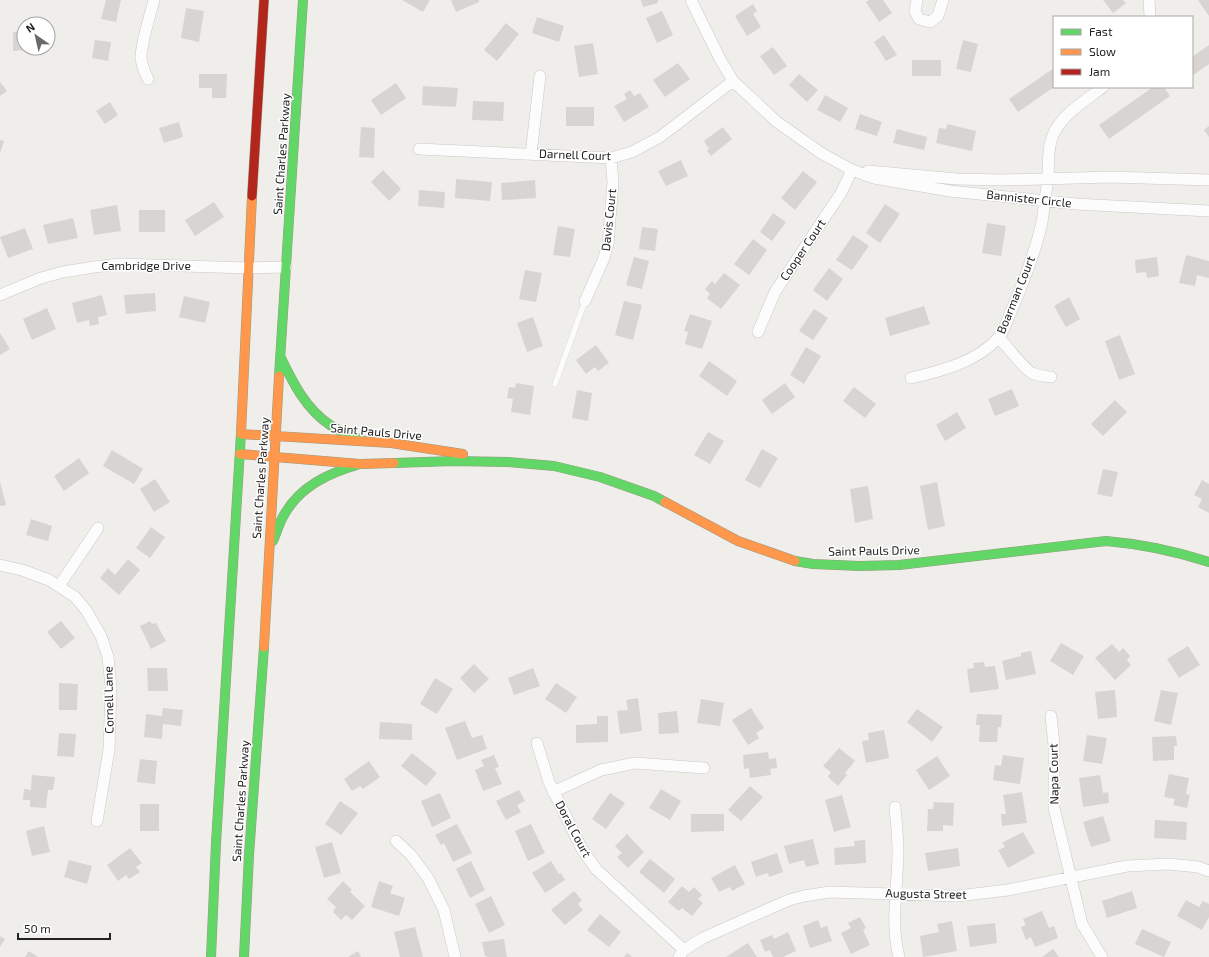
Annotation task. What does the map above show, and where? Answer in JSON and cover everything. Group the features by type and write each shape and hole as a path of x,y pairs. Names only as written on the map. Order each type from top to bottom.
{"main road":[{"name":"Saint Charles Parkway","path":"211,957 216,843 240,454 255,133 264,0"},
{"name":"Saint Charles Parkway","path":"244,957 249,856 264,649 274,457 303,0"},
{"path":"280,358 300,394 315,413 331,425 364,442"},
{"name":"Saint Pauls Drive","path":"241,434 391,443 508,462"},
{"name":"Saint Pauls Drive","path":"240,454 360,464 454,461 508,462 554,466 607,479 654,496 738,541 794,561 813,564 860,566 899,565 1106,541 1130,542 1151,546 1175,551 1209,562"},
{"path":"269,550 284,516 291,504 302,492 315,482 332,473 360,464"}],"street":[{"path":"148,79 141,58 143,42 154,0"},
{"name":"Bannister Circle","path":"692,0 708,35 733,81 777,122 816,150 852,170 874,178 950,191 1083,205 1209,211"},
{"path":"917,0 915,11 919,18 930,22 938,16 943,0"},
{"path":"1149,0 1150,16"},
{"path":"531,154 540,76"},
{"name":"Darnell Court","path":"418,149 611,158 632,152 660,137 733,81"},
{"name":"Boarman Court","path":"911,378 941,371 961,364 979,354 999,338 1030,265 1042,221 1048,180 1049,145 1053,134 1059,124 1072,110 1102,88"},
{"name":"Davis Court","path":"584,301 604,258 608,244 613,182 611,158"},
{"name":"Bannister Circle","path":"852,170 957,178 1048,180 1111,178 1209,180"},
{"name":"Cooper Court","path":"758,332 775,292 841,193 852,170"},
{"name":"Cambridge Drive","path":"0,295 41,278 63,272 120,264 248,268 286,267"},
{"path":"999,338 1032,373 1051,377"},
{"path":"59,586 98,528"},
{"name":"Cornell Lane","path":"0,565 22,570 49,580 75,597 86,610 101,636 108,657 110,687 109,750 97,821"},
{"name":"Napa Court","path":"1051,716 1054,745 1054,808 1082,924 1102,957"},
{"name":"Doral Court","path":"537,743 553,792 582,849 596,869 681,953"},
{"path":"553,792 601,770 635,763 704,768"},
{"path":"895,807 898,850 894,919 896,946 899,957"},
{"path":"396,841 411,855 428,878 444,910 455,957"},
{"name":"Augusta Street","path":"681,953 703,938 746,918 789,900 804,896 830,892 956,896 1008,890 1127,866 1169,864 1198,867 1209,871"}],"lane":[{"path":"555,384 584,301"}],"building":[{"path":"106,0 121,0 116,22 101,19"},
{"path":"402,0 430,0 423,12"},
{"path":"451,0 479,0 479,2 456,12"},
{"path":"641,0 658,0 658,3 643,7"},
{"path":"869,0 883,0 892,13 879,22 866,2"},
{"path":"1103,0 1123,0 1126,3 1113,13"},
{"path":"1198,0 1209,0 1209,16"},
{"path":"753,4 757,11 753,14 761,27 747,36 735,16"},
{"path":"186,8 204,11 199,42 181,38"},
{"path":"662,11 673,35 657,43 646,18"},
{"path":"537,17 564,26 559,42 532,33"},
{"path":"506,23 519,34 497,61 484,50"},
{"path":"13,32 16,32 16,51 13,51"},
{"path":"884,35 897,55 886,61 874,42"},
{"path":"95,40 111,42 108,61 92,58"},
{"path":"963,40 978,44 971,72 956,69"},
{"path":"593,43 598,74 579,77 574,46"},
{"path":"1209,45 1209,64 1193,75 1193,56"},
{"path":"773,47 787,66 774,75 760,56"},
{"path":"912,60 941,60 941,76 912,76"},
{"path":"678,63 690,79 665,97 653,80"},
{"path":"1053,69 1053,88 1018,112 1009,99"},
{"path":"199,74 227,74 226,98 212,98 212,88 199,88"},
{"path":"799,74 818,90 807,102 789,85"},
{"path":"0,82 7,91 0,96"},
{"path":"396,83 406,98 381,115 371,100"},
{"path":"423,86 458,88 456,107 422,105"},
{"path":"1152,88 1165,88 1170,96 1109,139 1099,125"},
{"path":"630,90 634,96 640,93 649,107 624,122 614,106 627,99 624,94"},
{"path":"825,95 848,108 840,122 817,110"},
{"path":"473,101 504,102 503,121 472,120"},
{"path":"110,102 118,115 105,124 96,111"},
{"path":"566,107 594,107 594,126 566,126"},
{"path":"860,114 882,122 877,136 855,129"},
{"path":"179,122 183,137 164,143 159,128"},
{"path":"947,124 976,131 972,151 936,143 939,128 946,129"},
{"path":"1209,126 1209,137 1204,130"},
{"path":"361,127 375,128 374,158 359,157"},
{"path":"723,127 732,139 711,156 707,151 709,149 704,141"},
{"path":"897,129 927,137 924,150 893,143"},
{"path":"0,140 4,141 0,153"},
{"path":"681,160 688,176 666,186 658,171"},
{"path":"383,170 401,189 389,201 371,182"},
{"path":"803,171 817,182 795,210 781,198"},
{"path":"456,179 492,182 490,201 455,198"},
{"path":"535,180 536,198 502,200 501,183"},
{"path":"419,190 445,192 444,208 418,206"},
{"path":"214,202 224,217 195,236 185,220"},
{"path":"885,204 900,214 880,243 866,233"},
{"path":"117,205 121,231 94,235 90,210"},
{"path":"139,210 165,210 165,232 139,232"},
{"path":"773,213 786,222 772,241 760,232"},
{"path":"73,218 78,238 48,244 43,225"},
{"path":"987,223 1006,226 1001,256 982,253"},
{"path":"558,226 575,229 570,257 553,255"},
{"path":"642,227 658,229 655,251 639,249"},
{"path":"25,228 33,249 8,258 0,237"},
{"path":"853,235 869,246 852,270 836,260"},
{"path":"753,239 767,250 749,275 734,264"},
{"path":"1186,255 1209,261 1209,278 1197,275 1195,286 1179,283"},
{"path":"634,257 649,261 642,289 626,285"},
{"path":"1157,257 1159,276 1147,278 1146,272 1136,273 1135,260"},
{"path":"829,268 843,279 827,301 813,290"},
{"path":"525,270 542,273 536,302 519,299"},
{"path":"724,273 740,285 721,309 707,298 710,294 705,289 712,281 715,284"},
{"path":"155,293 156,311 126,314 124,295"},
{"path":"102,295 107,315 98,317 99,324 90,326 89,320 77,323 72,303"},
{"path":"184,296 210,302 205,323 179,317"},
{"path":"1069,297 1080,319 1066,327 1054,306"},
{"path":"624,301 642,305 633,340 615,335"},
{"path":"924,306 930,324 890,336 885,318"},
{"path":"47,308 56,329 32,340 23,319"},
{"path":"814,309 828,318 813,340 799,331"},
{"path":"690,314 712,321 702,349 685,344 688,332 684,331"},
{"path":"533,317 543,346 527,352 517,323"},
{"path":"0,333 10,349 0,355"},
{"path":"1120,335 1135,374 1119,380 1105,341"},
{"path":"596,345 609,363 598,371 595,367 586,374 576,360"},
{"path":"806,347 821,356 804,384 790,375"},
{"path":"709,361 737,381 727,396 699,376"},
{"path":"516,383 534,386 530,415 511,412 513,399 507,398 509,387 515,388"},
{"path":"785,383 795,397 772,414 762,400"},
{"path":"854,387 876,404 865,418 843,401"},
{"path":"1012,389 1019,406 995,416 988,399"},
{"path":"577,390 592,393 588,421 572,418"},
{"path":"1115,400 1127,412 1103,436 1091,424"},
{"path":"957,412 966,428 945,441 936,425"},
{"path":"708,432 724,441 710,464 694,455"},
{"path":"762,449 778,458 760,488 745,480"},
{"path":"112,450 143,469 134,484 103,466"},
{"path":"79,458 89,473 64,491 54,476"},
{"path":"1103,469 1118,472 1112,497 1097,494"},
{"path":"155,479 170,502 154,512 140,489"},
{"path":"1202,480 1209,484 1209,513 1198,507 1202,499 1194,495"},
{"path":"0,482 6,505 0,506"},
{"path":"937,482 945,526 928,530 920,486"},
{"path":"868,486 873,519 855,523 850,489"},
{"path":"31,519 52,526 48,541 26,535"},
{"path":"151,527 165,537 150,558 136,548"},
{"path":"128,559 140,570 119,595 100,578 108,568 115,575"},
{"path":"61,621 75,638 61,649 47,632"},
{"path":"150,621 152,624 156,623 166,641 151,649 140,626"},
{"path":"1061,643 1084,656 1073,675 1050,661"},
{"path":"1112,644 1119,652 1123,648 1130,656 1127,660 1131,665 1115,680 1095,658"},
{"path":"1188,646 1200,665 1179,678 1167,659"},
{"path":"1031,651 1036,674 1006,680 1002,661 1021,656 1021,653"},
{"path":"984,662 985,667 995,666 999,689 970,693 967,669 974,668 973,663"},
{"path":"474,664 489,679 474,693 460,678"},
{"path":"147,668 167,668 168,691 148,691"},
{"path":"533,668 540,686 514,695 508,678"},
{"path":"435,678 453,689 437,714 420,704"},
{"path":"59,683 78,684 77,710 59,710"},
{"path":"556,683 577,697 566,713 545,699"},
{"path":"1115,690 1117,717 1098,719 1095,692"},
{"path":"1161,690 1178,693 1171,725 1154,721"},
{"path":"638,698 642,731 620,734 617,711 628,710 626,700"},
{"path":"701,699 724,703 720,726 697,723"},
{"path":"163,708 183,710 181,726 163,724 162,739 144,737 146,714 162,716"},
{"path":"751,708 764,728 756,733 759,738 748,745 732,720"},
{"path":"917,709 943,727 932,742 907,722"},
{"path":"677,711 679,733 659,734 658,713"},
{"path":"977,714 1002,715 1001,727 998,727 997,742 979,742 980,725 976,725"},
{"path":"597,716 608,716 608,742 576,743 576,725 597,724"},
{"path":"465,721 472,738 482,735 487,749 457,760 445,728"},
{"path":"380,722 412,724 412,740 379,739"},
{"path":"884,730 889,758 866,763 862,741 869,740 868,733"},
{"path":"59,733 76,734 74,757 57,756"},
{"path":"1087,735 1107,738 1102,764 1083,761"},
{"path":"1176,736 1177,746 1174,746 1174,760 1153,761 1152,737"},
{"path":"839,748 855,761 845,773 847,775 838,786 828,777 831,772 823,766"},
{"path":"768,752 769,759 776,758 777,768 770,769 771,775 750,778 749,768 744,769 743,755"},
{"path":"412,753 437,773 426,786 401,766"},
{"path":"494,755 499,767 495,768 502,784 483,791 475,770 484,766 481,760"},
{"path":"1003,755 1024,758 1020,784 993,780 995,765 1001,766"},
{"path":"937,756 950,776 929,790 916,770"},
{"path":"140,759 157,761 155,784 137,782"},
{"path":"369,761 380,777 363,789 360,786 352,791 344,779"},
{"path":"1169,774 1189,778 1186,794 1190,795 1187,808 1173,805 1175,799 1164,797"},
{"path":"32,775 55,777 53,790 48,790 46,808 30,807 30,800 23,800 24,789 31,790"},
{"path":"1100,775 1103,793 1108,792 1109,803 1083,807 1079,778"},
{"path":"750,786 763,797 741,821 728,810"},
{"path":"661,789 681,801 670,820 649,808"},
{"path":"519,790 525,801 517,805 521,812 506,820 496,801"},
{"path":"1022,792 1027,823 1002,826 1001,814 1006,814 1003,795"},
{"path":"440,793 451,818 432,827 421,801"},
{"path":"610,793 625,803 606,829 592,819"},
{"path":"842,795 851,827 834,832 825,800"},
{"path":"340,801 358,813 341,835 325,824"},
{"path":"934,802 954,803 953,826 943,825 943,831 927,831 928,809 933,809"},
{"path":"140,804 159,804 159,831 140,831"},
{"path":"691,814 724,814 724,831 691,832"},
{"path":"1103,816 1111,841 1091,847 1083,822"},
{"path":"1155,820 1187,822 1186,840 1154,838"},
{"path":"457,824 472,853 453,862 444,843 441,845 435,835"},
{"path":"531,824 545,853 528,861 515,831"},
{"path":"44,826 50,852 32,856 26,831"},
{"path":"1023,832 1035,853 1008,868 998,850 1005,847 1002,843"},
{"path":"627,834 644,852 628,868 617,857 622,853 615,846"},
{"path":"813,839 819,864 806,867 804,860 789,864 784,846"},
{"path":"865,840 866,863 835,865 834,848 855,846 854,841"},
{"path":"332,842 341,873 324,878 315,847"},
{"path":"130,848 142,863 136,867 140,872 129,879 126,875 118,881 107,865"},
{"path":"958,848 960,866 928,871 925,853"},
{"path":"777,853 783,872 769,877 768,873 756,877 751,862"},
{"path":"650,859 675,879 664,893 639,872"},
{"path":"69,860 92,866 87,884 64,877"},
{"path":"471,861 485,890 470,898 456,869"},
{"path":"551,861 559,874 561,873 565,880 545,893 532,873"},
{"path":"735,865 745,884 732,891 730,887 719,892 711,878"},
{"path":"343,881 352,890 350,892 365,906 352,920 346,915 341,920 333,912 336,907 327,899"},
{"path":"379,881 393,886 390,893 405,898 399,916 371,907"},
{"path":"682,886 689,892 694,887 702,895 698,899 703,903 692,916 682,908 679,911 668,902"},
{"path":"574,891 582,900 578,904 583,910 565,925 551,910"},
{"path":"1132,891 1137,908 1107,918 1102,901"},
{"path":"491,896 505,925 489,933 475,904"},
{"path":"1186,900 1199,907 1203,901 1209,904 1209,917 1202,930 1177,916"},
{"path":"1042,911 1049,928 1054,926 1058,938 1035,947 1031,937 1026,940 1021,927 1026,925 1023,919"},
{"path":"600,914 621,932 609,947 587,930"},
{"path":"860,917 866,928 863,930 870,945 851,954 841,933 851,928 848,923"},
{"path":"818,920 821,928 827,926 832,941 810,948 803,926"},
{"path":"952,921 957,951 923,957 920,936 939,932 937,924"},
{"path":"995,923 997,943 970,947 967,926"},
{"path":"415,927 423,957 400,957 394,932"},
{"path":"1142,929 1171,942 1164,957 1135,944"},
{"path":"788,932 796,951 783,957 773,957 770,950 765,952 760,940 772,935 774,939"},
{"path":"0,936 5,939 0,947"},
{"path":"504,939 507,957 485,956 482,942"},
{"path":"748,943 757,957 726,957"},
{"path":"1053,949 1059,957 1042,957"},
{"path":"29,951 38,957 25,957"},
{"path":"358,951 361,957 348,957"},
{"path":"627,953 632,957 624,957"}],"traffic: fast":[{"path":"279,376 303,0"},
{"path":"281,358 295,386 321,419 343,432 364,441"},
{"path":"211,957 216,843 241,433"},
{"path":"394,463 454,461 508,462 554,466 600,477 654,496 665,502"},
{"path":"273,541 282,518 298,496 307,488 327,476 360,464"},
{"path":"795,561 813,564 860,566 899,565 1106,541 1158,548 1209,562"},
{"path":"244,957 249,855 264,647"}],"traffic: slow":[{"path":"241,433 252,196"},
{"path":"264,647 279,376"},
{"path":"241,434 391,443 463,454"},
{"path":"240,454 360,464 394,463"},
{"path":"665,502 738,541 795,561"}],"traffic: jam":[{"path":"252,196 264,0"}]}
